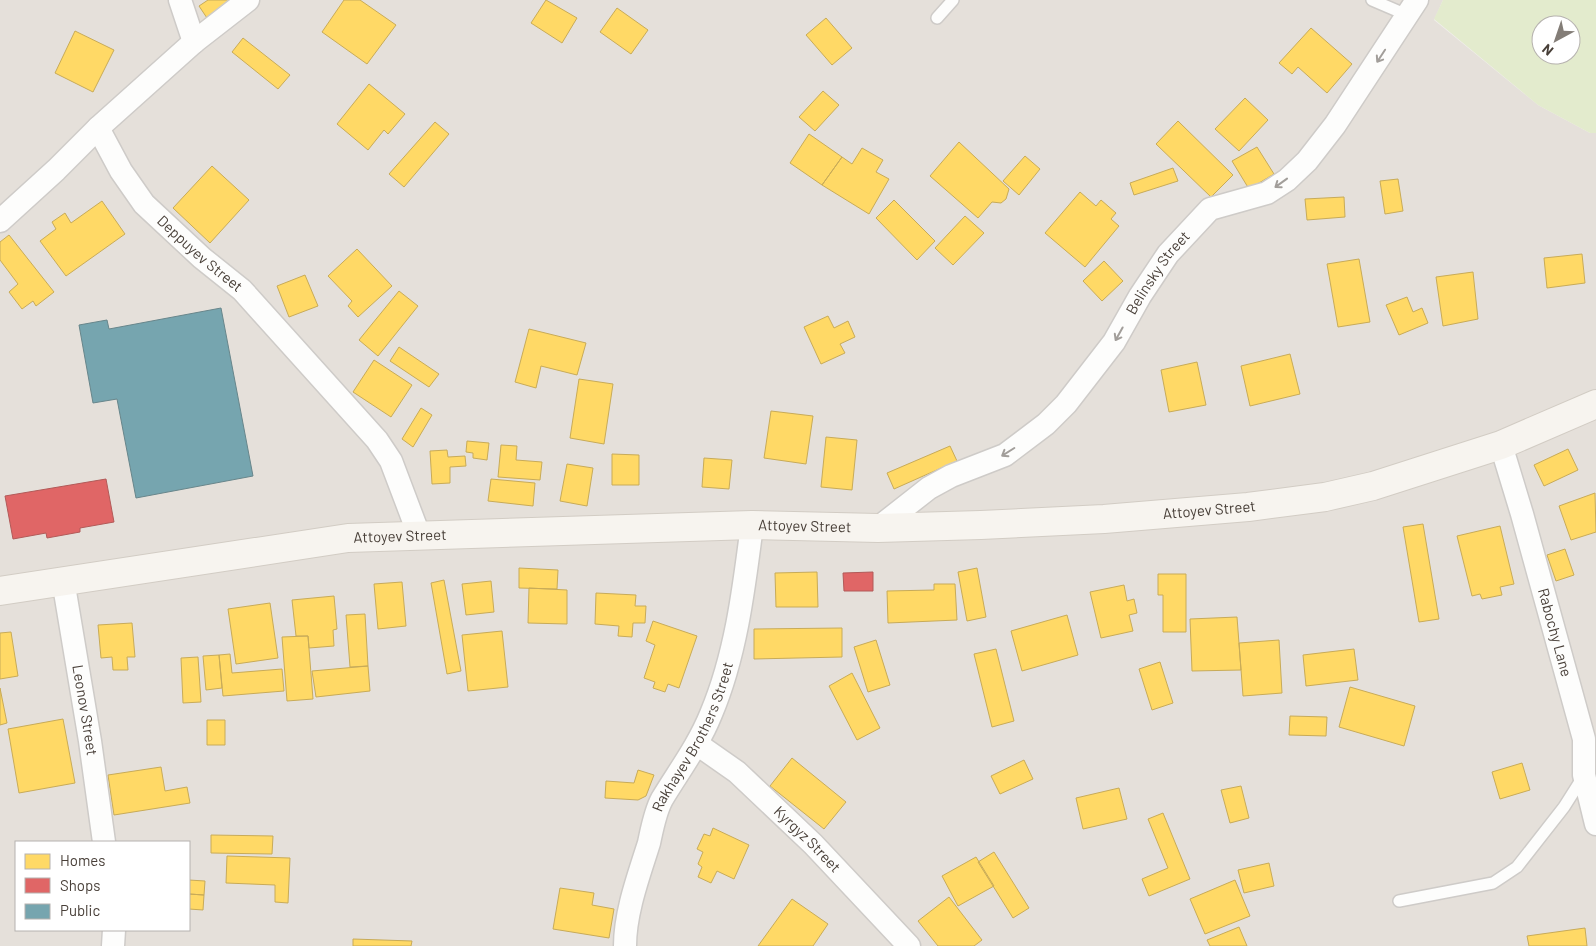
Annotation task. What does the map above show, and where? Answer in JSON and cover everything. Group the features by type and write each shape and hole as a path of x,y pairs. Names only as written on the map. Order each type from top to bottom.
{"street":[{"path":"180,0 194,42"},
{"path":"0,220 56,170 98,128 194,42 248,0"},
{"name":"Belinsky Street","path":"878,528 929,488 951,476 1005,455 1046,424 1066,404 1114,342 1140,296 1168,254 1210,210 1267,193 1287,180 1307,161 1335,125 1412,8"},
{"name":"Deppuyev Street","path":"98,128 121,171 144,204 202,258 242,290 376,440 391,461 419,535"},
{"name":"Attoyev Street","path":"0,590 348,538 752,525 878,528 1104,519 1248,507 1325,496 1373,486 1501,445 1596,404"},
{"name":"Rabochy Lane","path":"1501,445 1584,739 1584,776 1596,824"},
{"name":"Rakhayev Brothers Street","path":"625,946 625,935 637,885 661,801 697,744 712,713 729,657 745,585 752,525"},
{"name":"Leonov Street","path":"63,580 90,741 104,841"},
{"name":"Kyrgyz Street","path":"697,744 737,772 813,844 909,946"},
{"path":"114,931 114,946"}],"lane":[{"path":"937,18 954,0"},
{"path":"1372,0 1412,8"},
{"path":"1400,901 1493,883 1517,867 1564,807 1584,776"}],"shaded area":[{"path":"0,0 1443,0 1434,20 1538,105 1590,133 1596,133 1596,946 0,946"}],"green space":[{"path":"1443,0 1596,0 1596,133 1590,133 1538,105 1434,19"}],"building: Homes":[{"path":"208,0 228,0 232,6 209,21 199,6"},
{"path":"344,0 360,0 396,25 367,64 322,32"},
{"path":"546,0 577,18 562,43 531,23"},
{"path":"617,8 648,30 631,54 600,32"},
{"path":"826,18 852,48 832,65 806,35"},
{"path":"1311,28 1352,64 1327,93 1298,67 1292,74 1279,63"},
{"path":"75,31 114,50 93,92 55,73"},
{"path":"243,38 290,75 278,89 232,52"},
{"path":"369,84 405,114 388,134 384,130 368,150 337,124"},
{"path":"823,91 839,105 815,131 799,117"},
{"path":"1245,98 1268,120 1239,151 1215,129"},
{"path":"1178,121 1233,175 1211,197 1156,144"},
{"path":"435,122 449,134 404,187 389,174"},
{"path":"809,134 842,157 822,185 790,163"},
{"path":"959,142 1009,189 1006,199 1001,203 992,202 978,218 930,176"},
{"path":"1257,147 1274,174 1249,189 1232,161"},
{"path":"862,148 883,160 876,172 889,179 869,214 822,185 842,157 852,164"},
{"path":"1025,156 1040,169 1019,195 1003,181"},
{"path":"212,166 249,200 210,243 173,208"},
{"path":"1173,168 1178,181 1134,195 1130,183"},
{"path":"1398,179 1403,211 1385,214 1380,181"},
{"path":"1080,192 1096,206 1101,200 1116,213 1111,219 1119,226 1085,267 1045,233"},
{"path":"1344,197 1345,217 1307,220 1305,199"},
{"path":"894,200 935,241 917,260 876,218"},
{"path":"102,201 125,234 66,276 40,241 56,229 52,222 65,213 71,223"},
{"path":"965,216 984,233 953,265 935,248"},
{"path":"9,235 54,292 36,306 33,301 22,309 9,292 18,284 0,260 0,242"},
{"path":"357,249 392,286 358,317 348,306 352,301 328,276"},
{"path":"1582,254 1585,283 1547,288 1544,258"},
{"path":"1359,259 1370,322 1338,327 1327,264"},
{"path":"1104,261 1123,281 1102,301 1083,281"},
{"path":"1473,272 1478,319 1443,326 1436,277"},
{"path":"305,275 318,306 289,317 277,286"},
{"path":"399,291 418,306 378,356 359,340"},
{"path":"1407,297 1413,312 1422,308 1428,323 1399,335 1386,305"},
{"path":"828,316 834,328 848,321 855,337 840,344 845,353 821,364 804,327"},
{"path":"529,329 586,343 577,375 541,366 536,388 515,382"},
{"path":"399,347 439,374 429,387 390,361"},
{"path":"1290,354 1300,394 1250,406 1241,366"},
{"path":"374,360 412,385 391,417 353,392"},
{"path":"1197,362 1206,405 1169,412 1161,370"},
{"path":"579,379 613,384 604,444 570,438"},
{"path":"421,408 432,415 413,447 402,439"},
{"path":"771,411 813,416 806,464 764,458"},
{"path":"826,437 857,440 852,490 821,487"},
{"path":"467,441 489,443 487,460 473,458 473,453 466,452"},
{"path":"501,445 517,446 516,460 542,462 540,480 498,477"},
{"path":"950,446 957,461 894,489 887,473"},
{"path":"1568,449 1578,470 1544,486 1534,465"},
{"path":"447,450 448,457 465,456 466,466 450,467 450,483 432,484 430,451"},
{"path":"612,454 639,455 639,485 612,485"},
{"path":"704,458 732,460 729,489 702,487"},
{"path":"567,464 593,468 587,506 560,501"},
{"path":"491,479 535,483 533,506 488,501"},
{"path":"1595,493 1596,532 1571,540 1559,506"},
{"path":"1423,524 1439,619 1419,622 1403,527"},
{"path":"1500,526 1514,584 1500,587 1502,595 1482,599 1480,594 1472,596 1457,536"},
{"path":"1565,549 1574,575 1556,581 1547,555"},
{"path":"519,568 558,570 557,589 519,588"},
{"path":"977,568 986,617 967,621 958,572"},
{"path":"817,572 818,607 776,607 775,573"},
{"path":"1158,574 1186,574 1186,632 1163,632 1163,595 1158,595"},
{"path":"444,580 461,671 447,674 431,583"},
{"path":"491,581 494,612 466,615 462,584"},
{"path":"402,582 406,626 378,629 374,584"},
{"path":"934,584 955,584 957,620 888,623 887,591 934,590"},
{"path":"1124,585 1127,601 1134,599 1137,613 1129,615 1133,631 1101,638 1090,592"},
{"path":"529,588 567,590 567,624 528,623"},
{"path":"596,593 636,595 635,606 646,606 645,623 633,623 632,637 618,636 619,626 595,624"},
{"path":"334,596 337,629 333,630 334,646 309,648 308,636 296,636 292,600"},
{"path":"270,603 278,658 236,664 228,609"},
{"path":"365,614 368,666 350,667 346,615"},
{"path":"1067,615 1078,655 1022,671 1011,631"},
{"path":"1237,617 1241,670 1192,671 1190,619"},
{"path":"653,621 697,636 679,688 668,684 665,692 653,688 655,682 644,678 655,645 646,641"},
{"path":"132,623 135,657 127,657 128,670 113,670 112,657 101,658 98,625"},
{"path":"842,628 842,657 754,659 754,629"},
{"path":"502,631 508,687 468,691 462,635"},
{"path":"11,632 18,676 0,679 0,633"},
{"path":"308,636 313,699 287,701 282,637"},
{"path":"876,640 890,685 868,692 854,647"},
{"path":"1279,640 1282,693 1243,696 1239,643"},
{"path":"996,649 1014,721 992,727 974,654"},
{"path":"1354,649 1358,680 1306,686 1303,655"},
{"path":"230,654 232,673 282,669 284,691 223,696 219,655"},
{"path":"219,655 222,688 206,690 203,656"},
{"path":"198,657 201,702 183,703 181,658"},
{"path":"1160,662 1173,703 1152,710 1139,669"},
{"path":"368,666 370,691 316,697 312,671"},
{"path":"852,673 880,728 857,740 829,686"},
{"path":"1350,687 1415,706 1404,746 1339,727"},
{"path":"0,688 7,723 0,725"},
{"path":"1290,716 1327,717 1326,736 1289,735"},
{"path":"63,719 75,783 19,793 8,729"},
{"path":"207,720 225,720 225,745 207,745"},
{"path":"792,758 846,802 824,829 770,786"},
{"path":"1024,760 1033,779 1000,794 991,776"},
{"path":"1522,763 1530,790 1500,799 1492,772"},
{"path":"161,767 165,791 187,787 190,803 114,815 108,775"},
{"path":"638,770 654,775 646,796 638,800 605,798 606,781 634,783"},
{"path":"1241,786 1249,818 1230,823 1221,790"},
{"path":"1119,788 1127,819 1083,829 1076,798"},
{"path":"1163,813 1190,879 1149,896 1142,879 1168,868 1148,819"},
{"path":"713,828 749,845 734,879 717,871 711,883 698,877 702,867 698,864 703,852 697,849 704,834 710,836"},
{"path":"211,835 273,836 272,854 211,853"},
{"path":"994,852 1029,908 1013,918 978,862"},
{"path":"227,856 290,858 288,903 275,902 275,885 226,883"},
{"path":"976,857 994,886 958,906 942,876"},
{"path":"1269,863 1274,886 1244,893 1238,870"},
{"path":"190,880 205,881 204,895 190,894"},
{"path":"1235,880 1250,916 1205,934 1190,899"},
{"path":"560,888 594,893 592,905 614,909 609,938 553,929"},
{"path":"190,894 204,895 203,910 190,909"},
{"path":"949,897 982,940 974,946 938,946 918,921"},
{"path":"792,899 828,924 813,946 758,946"},
{"path":"1239,927 1247,946 1210,946 1207,940"},
{"path":"1585,928 1587,946 1529,946 1527,936"},
{"path":"353,939 412,941 411,946 353,946"}],"building: Shops":[{"path":"106,479 114,522 80,528 80,532 47,538 46,533 13,539 5,496"},
{"path":"873,572 873,591 844,591 843,573"}],"building: Public":[{"path":"221,308 253,476 136,498 117,399 93,403 79,325 107,320 109,329"}]}
